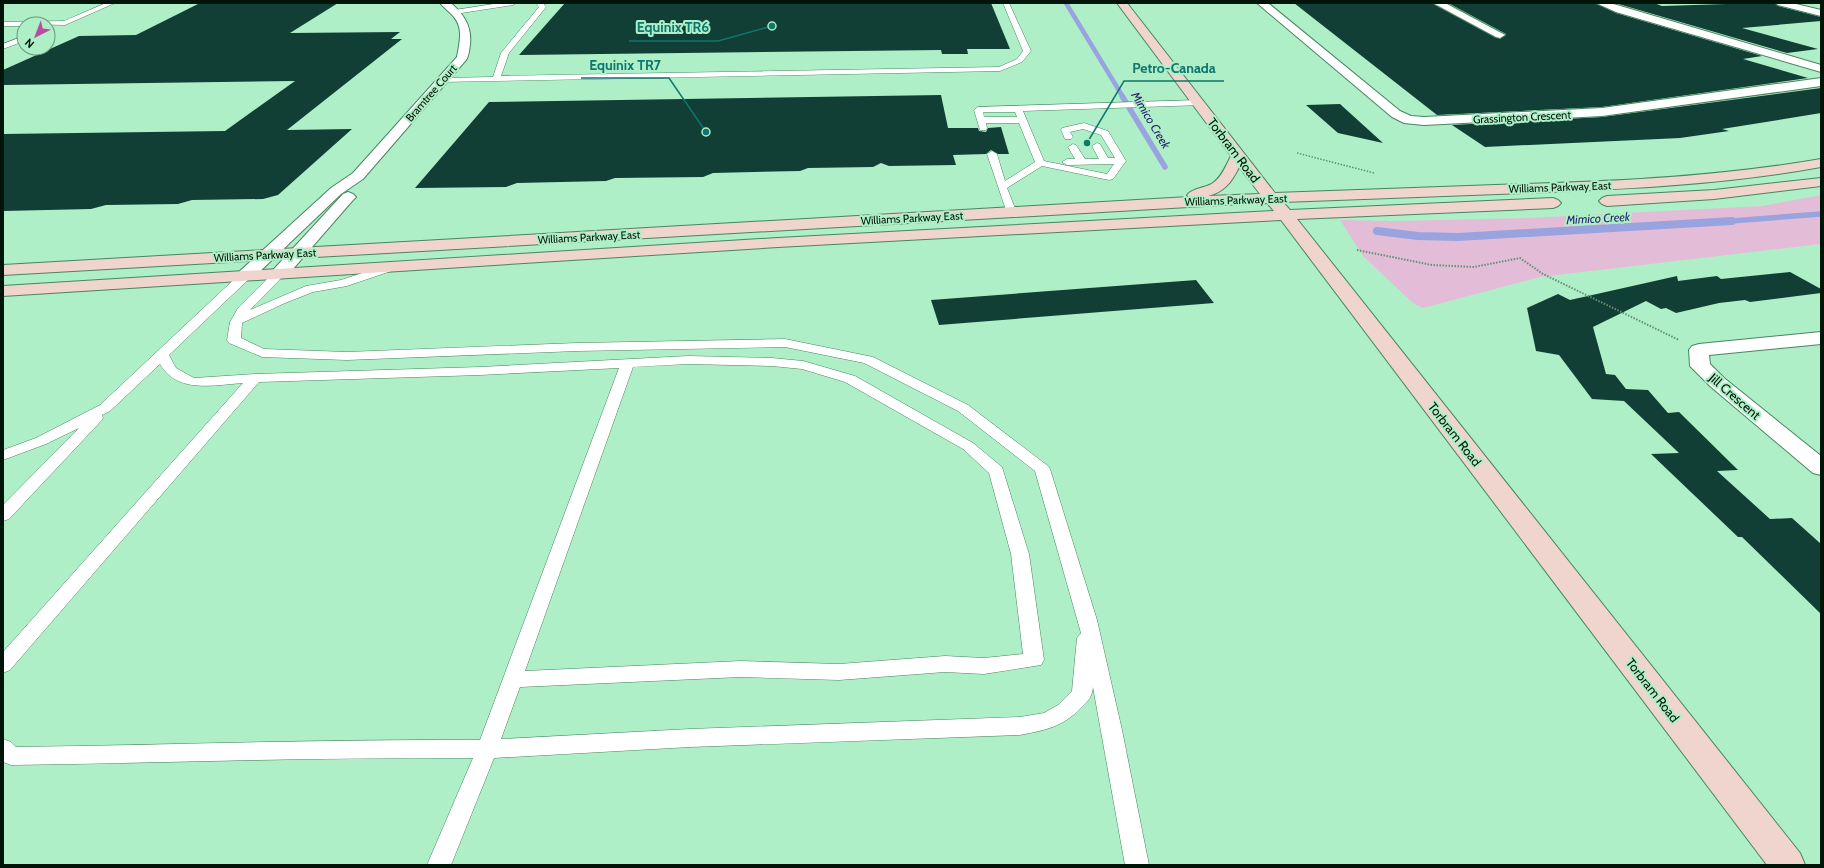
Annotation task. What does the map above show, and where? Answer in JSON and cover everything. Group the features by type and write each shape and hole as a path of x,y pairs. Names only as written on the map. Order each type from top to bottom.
{"main road":[{"name":"Torbram Road","path":"1122,3 1271,199 1285,214 1788,865"},
{"path":"1152,204 1208,193 1217,188 1223,183 1238,155"},
{"name":"Williams Parkway East","path":"3,270 1152,204 1625,185 1701,180 1782,170 1821,163"},
{"name":"Williams Parkway East","path":"1596,201 1692,197 1769,190 1821,182"},
{"name":"Williams Parkway East","path":"3,291 246,275 1285,214 1564,202"}],"street":[{"name":"Bramtree Court","path":"246,275 336,191 358,176 462,58 466,36 465,26 455,12 445,3"},
{"name":"Grassington Crescent","path":"1262,3 1396,114 1409,120 1492,119 1602,112 1821,82"},
{"path":"1438,3 1500,35"},
{"path":"1601,3 1619,10 1821,69"},
{"path":"1781,3 1821,13"},
{"name":"Bramtree Court","path":"280,273 352,192 358,176"},
{"path":"1699,350 1821,338"},
{"name":"Jill Crescent","path":"1699,350 1700,366 1716,382 1821,468"}],"lane":[{"path":"3,24 65,23 112,3"},
{"path":"455,12 513,3"},
{"path":"496,79 505,53 543,7 539,3"},
{"path":"443,80 1000,69 1025,57 1027,51 1006,3"},
{"path":"3,47 16,41"},
{"path":"1068,137 1065,130 1079,117 1117,106 1199,103"},
{"path":"1018,109 1040,163"},
{"path":"1022,120 982,124 978,110 1018,109 1079,117 1105,132 1121,161"},
{"path":"1079,117 1090,137"},
{"path":"1097,146 1105,161"},
{"path":"1073,147 1082,162"},
{"path":"992,154 1012,213"},
{"path":"1002,187 1040,163 1121,161"},
{"path":"1040,163 1109,177 1121,161"},
{"path":"236,322 281,300 310,289 343,283 396,266"},
{"path":"280,273 242,311 236,322 234,340 262,353 347,356 577,347 785,343 868,360 963,408 1042,469 1088,620 1112,730 1137,865"},
{"path":"3,515 105,408 246,275"},
{"path":"162,355 171,371 192,382 255,378 473,371 688,360 772,362 804,365 850,379 968,446 996,471 1020,554 1034,660 984,666 945,664 839,672 740,669 513,679"},
{"path":"439,865 487,749 628,363"},
{"path":"3,665 255,378"},
{"path":"3,455 41,441 105,408"},
{"path":"3,748 11,756 171,754 367,748 487,749 690,738 1020,726 1048,721 1065,711 1082,694 1088,620"}],"path":[{"path":"1297,153 1381,175"},
{"path":"1357,250 1432,265 1474,267 1520,258 1544,274 1699,350"}],"shaded area":[{"path":"1821,195 1821,244 1540,277 1423,308 1414,304 1363,256 1340,220 1395,221 1528,218 1762,206"}],"building":[{"path":"200,3 338,3 290,33 400,32 391,39 402,39 287,130 352,129 278,195 263,199 192,200 178,204 106,205 91,209 3,211 3,134 225,131 295,81 3,85 3,70 34,56 56,56 56,46 79,36 136,35"},
{"path":"565,3 991,3 1010,49 967,49 968,54 942,54 941,50 519,55"},
{"path":"1294,3 1432,3 1500,39 1506,34 1448,3 1595,3 1616,13 1762,56 1743,59 1808,78 1602,107 1437,115"},
{"path":"1615,3 1654,3 1662,6 1726,3 1774,3 1778,6 1821,17 1821,21 1742,28 1818,49 1787,53"},
{"path":"1821,88 1821,113 1722,129 1729,131 1680,138 1485,147 1452,125 1602,117"},
{"path":"941,95 948,128 978,128 979,131 986,132 988,128 1001,127 1009,154 998,154 991,150 986,154 953,155 956,165 889,166 881,163 873,167 808,168 800,171 713,173 703,177 615,178 606,181 517,183 506,187 415,188 489,102"},
{"path":"1340,104 1383,143 1338,133 1306,105"},
{"path":"1790,272 1821,289 1821,293 1750,302 1745,300 1719,303 1676,313 1666,308 1661,309 1646,301 1593,327 1606,374 1615,375 1626,389 1648,390 1668,413 1679,412 1738,470 1717,471 1770,519 1792,518 1821,544 1821,614 1742,537 1738,537 1651,454 1679,453 1624,401 1592,399 1559,355 1536,351 1527,308 1558,294 1570,300 1677,276 1678,281 1717,276 1721,279"},
{"path":"1196,280 1214,303 939,325 931,300"}],"waterway":[{"name":"Mimico Creek","path":"1066,3 1123,97"},
{"name":"Mimico Creek","path":"1122,96 1165,167"},
{"name":"Mimico Creek","path":"1727,221 1821,214"},
{"name":"Mimico Creek","path":"1377,231 1418,236 1458,237 1727,221"},
{"name":"Mimico Creek","path":"1718,222 1727,221"},
{"name":"Mimico Creek","path":"1727,221 1732,221"}],"place":[{"name":"Equinix TR6","path":"772,26"},
{"name":"Equinix TR7","path":"706,132"},
{"name":"Petro-Canada","path":"1087,143"}]}
